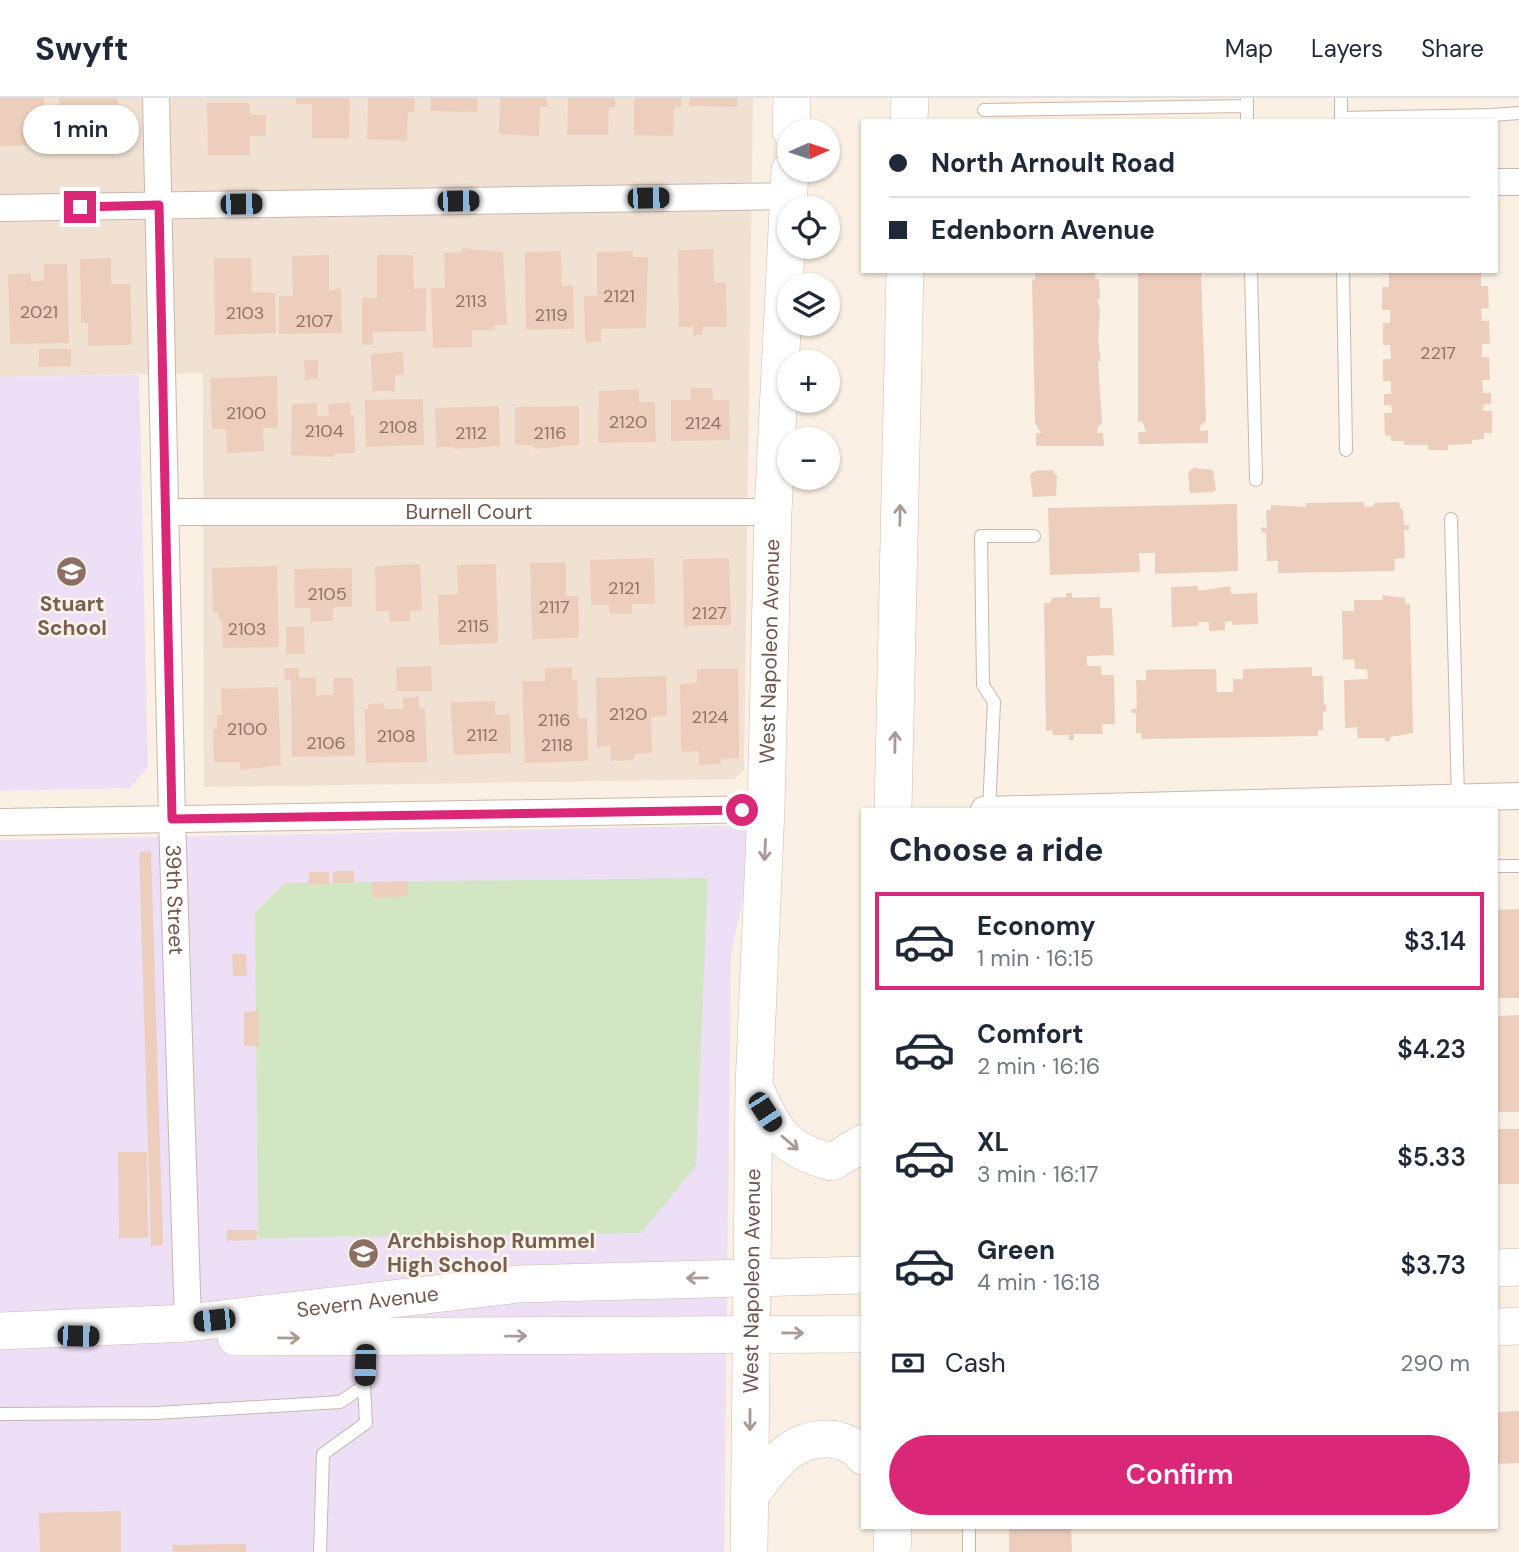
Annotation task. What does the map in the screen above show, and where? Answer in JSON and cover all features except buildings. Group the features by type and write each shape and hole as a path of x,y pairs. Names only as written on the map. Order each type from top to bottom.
{"main road":[{"path":"791,119 792,98"},
{"path":"909,119 910,98"},
{"name":"West Napoleon Avenue","path":"749,1552 754,1086 766,809 773,512 790,183"},
{"path":"893,808 905,273"},
{"path":"754,1086 765,1112 782,1138 803,1154 832,1162 861,1144"},
{"path":"1498,1268 1519,1268"},
{"name":"Severn Avenue","path":"0,1333 366,1321 519,1284 861,1275"},
{"name":"Severn Avenue","path":"0,1333 188,1323 366,1321 861,1334"},
{"path":"1498,1327 1519,1326"},
{"path":"750,1495 791,1446 812,1438 839,1440 861,1453"},
{"path":"892,1552 893,1529"}],"street":[{"name":"39th Street","path":"156,98 172,819 188,1323"},
{"path":"1498,182 1519,182"},
{"path":"0,208 790,183"},
{"name":"Burnell Court","path":"166,512 773,512"},
{"path":"1067,808 1519,796"},
{"path":"0,822 766,809"}],"lane":[{"path":"1341,98 1340,119 1492,118 1519,113"},
{"path":"984,110 1247,102"},
{"path":"1251,273 1255,480"},
{"path":"1343,273 1346,450"},
{"path":"1451,519 1458,798"},
{"path":"989,808 994,702 983,685 981,536 1034,536"},
{"path":"1498,866 1519,866"},
{"path":"320,1552 323,1454 366,1423 366,1321"},
{"path":"0,1414 156,1413 340,1402 364,1386"},
{"path":"969,1529 969,1552"}],"shaded area":[{"path":"0,98 753,98 744,770 735,779 204,787 203,373 0,377"},
{"name":"Stuart School","path":"139,375 148,767 130,788 0,791 0,377"},
{"name":"Archbishop Rummel High School","path":"758,825 731,955 724,1552 0,1552 0,840"}],"green space":[{"path":"708,878 696,1166 641,1233 258,1238 255,912 285,883"}],"place":[{"name":"Stuart School","path":"72,572"},
{"name":"Archbishop Rummel High School","path":"364,1253"}],"route":[{"path":"80,207 159,205 172,819 742,810"}]}
